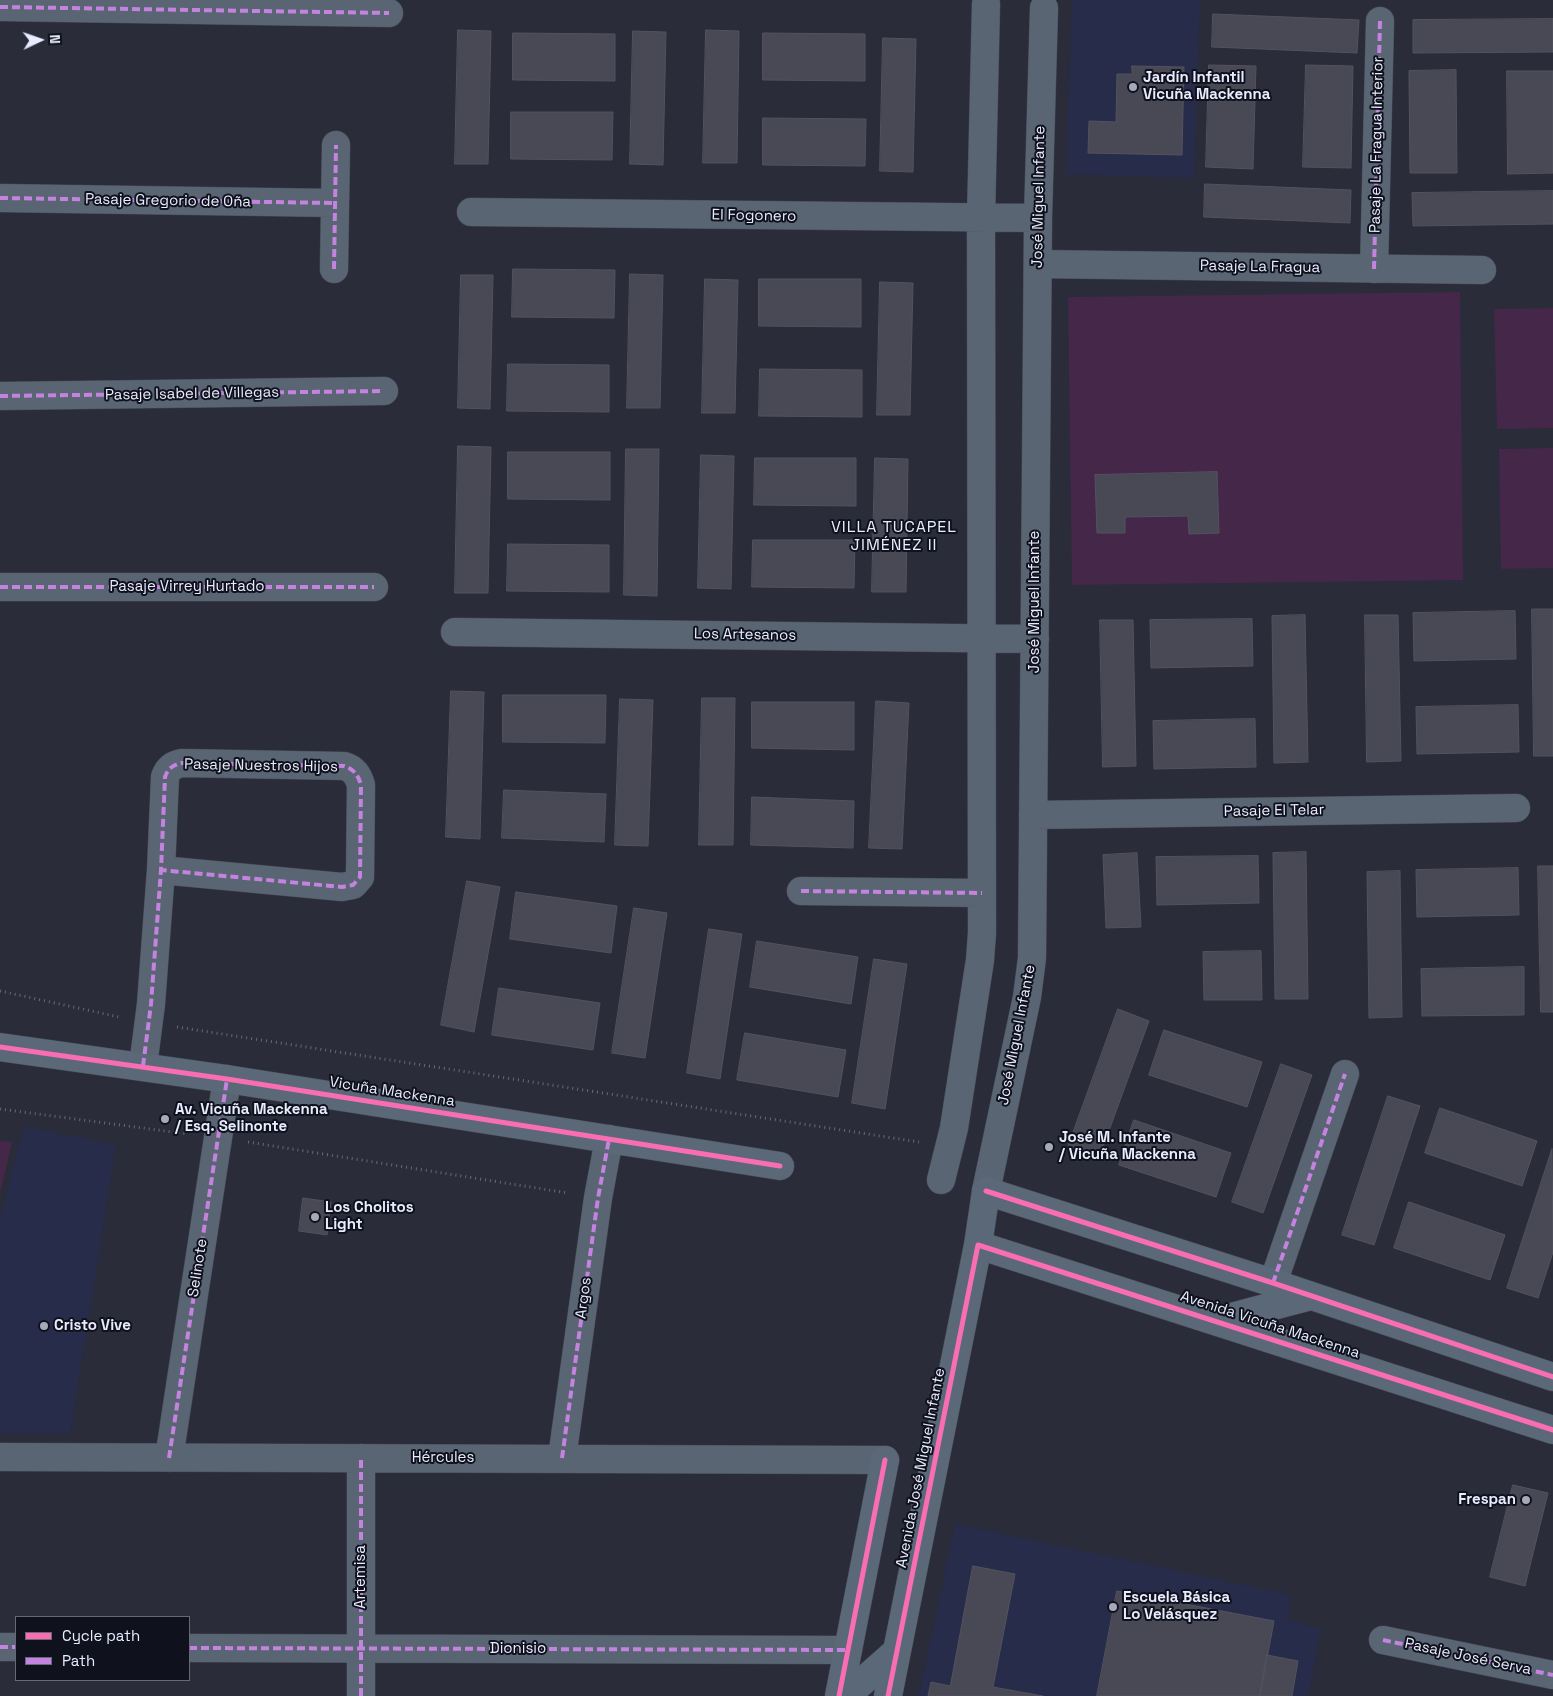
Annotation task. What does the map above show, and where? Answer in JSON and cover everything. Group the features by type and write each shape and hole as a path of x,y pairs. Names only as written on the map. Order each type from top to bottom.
{"main road":[{"name":"Vicuña Mackenna","path":"0,1047 143,1066 780,1166"},
{"name":"Avenida José Miguel Infante","path":"888,1696 978,1244 986,1191"},
{"path":"986,1191 1273,1283 1553,1377"},
{"name":"Avenida Vicuña Mackenna","path":"978,1244 1553,1430"},
{"path":"1216,1321 1311,1296"},
{"path":"839,1696 885,1460"},
{"path":"846,1696 897,1651"}],"street":[{"path":"941,1180 954,1128 980,960 982,893 981,218 986,4"},
{"path":"0,7 389,13"},
{"name":"José Miguel Infante","path":"986,1191 1028,987 1032,958 1038,218 1044,8"},
{"name":"Pasaje La Fragua Interior","path":"1374,268 1380,21"},
{"path":"334,270 336,145"},
{"name":"Pasaje Gregorio de Oña","path":"0,198 335,203"},
{"name":"El Fogonero","path":"471,212 1038,218"},
{"name":"Pasaje La Fragua","path":"1038,264 1482,270"},
{"name":"Pasaje Isabel de Villegas","path":"0,396 384,391"},
{"name":"Pasaje Virrey Hurtado","path":"0,587 374,587"},
{"name":"Los Artesanos","path":"455,632 1035,638"},
{"name":"Pasaje Nuestros Hijos","path":"143,1066 149,1023 161,870 166,772 176,764 182,763 344,766 355,772 359,778 361,785 360,877 353,885 342,887 161,870"},
{"name":"Pasaje El Telar","path":"1033,815 1516,808"},
{"path":"800,891 982,893"},
{"path":"1273,1283 1345,1074"},
{"name":"Selinote","path":"169,1458 228,1079"},
{"name":"Argos","path":"562,1458 598,1198 609,1139"},
{"name":"Hércules","path":"0,1457 885,1460"},
{"name":"Artemisa","path":"361,1458 361,1696"},
{"name":"Pasaje José Serva","path":"1383,1640 1553,1675"},
{"path":"0,1647 15,1647"},
{"name":"Dionisio","path":"190,1648 848,1650"}],"path":[{"path":"0,991 149,1023 950,1146"},
{"path":"0,1109 219,1138 598,1198"}],"shaded area":[{"name":"Jardín Infantil Vicuña Mackenna","path":"1072,0 1200,0 1194,178 1066,174"},
{"path":"1460,292 1463,580 1072,585 1068,297"},
{"path":"1553,308 1553,428 1497,429 1494,309"},
{"path":"1553,448 1553,568 1501,569 1499,449"},
{"name":"Cristo Vive","path":"24,1126 116,1145 70,1434 0,1433 0,1219"},
{"path":"0,1141 12,1142 0,1194"},
{"name":"Escuela Básica Lo Velásquez","path":"955,1524 1291,1595 1287,1620 1321,1629 1308,1696 919,1696"}],"building":[{"path":"1213,14 1359,20 1357,53 1212,47"},
{"path":"1553,19 1553,52 1413,53 1413,20"},
{"path":"458,30 491,31 488,164 455,164"},
{"path":"706,30 739,31 737,163 703,163"},
{"path":"633,31 666,32 663,165 630,164"},
{"path":"513,33 615,34 615,81 513,80"},
{"path":"763,33 865,34 865,81 763,80"},
{"path":"883,38 916,39 913,172 880,171"},
{"path":"1209,65 1256,66 1253,169 1206,167"},
{"path":"1306,65 1353,66 1351,168 1303,167"},
{"path":"1132,66 1184,67 1182,155 1088,153 1089,121 1116,122 1117,74 1132,74"},
{"path":"1456,70 1457,173 1410,173 1409,71"},
{"path":"1507,71 1553,71 1553,173 1508,174"},
{"path":"511,112 613,112 612,160 511,159"},
{"path":"763,118 866,119 865,166 763,165"},
{"path":"1205,184 1351,190 1350,223 1204,217"},
{"path":"1553,191 1553,224 1413,226 1412,193"},
{"path":"513,269 615,270 614,318 512,317"},
{"path":"630,274 663,275 660,408 627,408"},
{"path":"461,275 493,275 490,409 458,408"},
{"path":"705,279 738,280 735,413 702,413"},
{"path":"759,279 861,279 861,327 759,326"},
{"path":"880,282 913,283 910,415 877,415"},
{"path":"508,364 609,365 609,412 507,411"},
{"path":"760,369 862,370 862,417 759,416"},
{"path":"458,446 491,447 488,593 455,593"},
{"path":"626,449 659,449 657,596 624,595"},
{"path":"508,452 610,452 610,500 508,499"},
{"path":"701,455 734,456 731,589 698,588"},
{"path":"755,458 856,458 856,506 754,505"},
{"path":"875,458 908,459 906,592 872,592"},
{"path":"1217,472 1219,533 1189,534 1188,516 1125,517 1125,533 1097,533 1095,475"},
{"path":"753,540 855,540 854,588 752,587"},
{"path":"508,544 609,545 609,592 507,591"},
{"path":"1532,609 1553,609 1553,756 1534,756"},
{"path":"1515,611 1516,659 1414,661 1413,613"},
{"path":"1305,615 1308,762 1274,763 1272,616"},
{"path":"1365,615 1398,615 1401,761 1367,762"},
{"path":"1252,619 1253,666 1151,668 1150,620"},
{"path":"1100,620 1133,620 1136,766 1103,767"},
{"path":"451,691 484,692 480,839 446,837"},
{"path":"503,695 606,695 605,743 503,742"},
{"path":"702,698 735,698 733,845 699,845"},
{"path":"620,699 653,700 648,846 615,845"},
{"path":"876,701 909,703 902,849 869,848"},
{"path":"752,702 854,702 854,750 752,748"},
{"path":"1518,705 1519,752 1417,754 1416,707"},
{"path":"1255,719 1256,767 1154,769 1153,721"},
{"path":"504,790 606,794 604,842 502,838"},
{"path":"752,797 854,801 853,848 751,845"},
{"path":"1306,852 1308,999 1275,999 1273,853"},
{"path":"1137,853 1141,927 1106,928 1103,855"},
{"path":"1258,856 1259,903 1157,905 1156,857"},
{"path":"1538,866 1553,866 1553,1012 1541,1012"},
{"path":"1518,868 1519,915 1417,917 1416,870"},
{"path":"1400,871 1402,1017 1369,1018 1367,872"},
{"path":"467,881 500,887 474,1032 441,1025"},
{"path":"516,892 617,906 611,953 510,939"},
{"path":"634,908 667,913 645,1058 612,1053"},
{"path":"709,929 742,934 720,1079 687,1073"},
{"path":"757,941 858,957 851,1004 750,987"},
{"path":"1261,951 1262,1000 1204,1000 1203,952"},
{"path":"874,959 907,964 885,1109 852,1103"},
{"path":"1524,967 1524,1015 1422,1016 1421,969"},
{"path":"499,988 600,1003 593,1050 492,1035"},
{"path":"1118,1009 1149,1021 1099,1158 1068,1147"},
{"path":"1164,1030 1262,1062 1247,1107 1149,1075"},
{"path":"745,1033 846,1050 838,1097 737,1080"},
{"path":"1281,1064 1312,1075 1263,1213 1232,1202"},
{"path":"1388,1096 1420,1106 1374,1245 1342,1235"},
{"path":"1440,1108 1537,1141 1522,1186 1425,1153"},
{"path":"1134,1120 1231,1153 1216,1197 1119,1165"},
{"path":"1552,1149 1553,1252 1538,1298 1507,1288"},
{"name":"Los Cholitos Light","path":"303,1198 331,1202 327,1235 299,1231"},
{"path":"1409,1202 1505,1235 1490,1280 1394,1248"},
{"path":"1513,1485 1548,1493 1525,1586 1490,1577"},
{"path":"973,1566 1015,1574 993,1687 1043,1696 928,1696 931,1682 950,1686"},
{"path":"1117,1591 1274,1621 1260,1696 1097,1696"},
{"path":"1267,1655 1298,1661 1292,1696 1260,1696"}],"marked path":[{"path":"0,7 389,13"},
{"path":"1374,269 1380,21"},
{"path":"334,269 336,145"},
{"path":"0,198 335,203"},
{"path":"0,396 384,391"},
{"path":"0,587 374,587"},
{"path":"143,1066 151,1004 161,870 165,777 169,769 182,763 344,766 353,771 358,778 361,785 360,877 353,885 342,887 161,870"},
{"path":"801,891 982,893"},
{"path":"1273,1283 1345,1074"},
{"path":"169,1458 227,1079"},
{"path":"562,1458 598,1198 609,1139"},
{"path":"361,1458 361,1696"},
{"path":"1383,1640 1553,1675"},
{"path":"0,1647 15,1647"},
{"path":"190,1648 848,1650"}],"cycle path":[{"path":"0,1047 227,1079 780,1166"},
{"path":"986,1191 1273,1283 1553,1377"},
{"path":"888,1696 978,1245 1553,1430"},
{"path":"839,1696 885,1460"}],"place":[{"name":"Jardín Infantil Vicuña Mackenna","path":"1133,87"},
{"name":"Av. Vicuña Mackenna / Esq. Selinonte","path":"165,1119"},
{"name":"José M. Infante / Vicuña Mackenna","path":"1049,1147"},
{"name":"Los Cholitos Light","path":"315,1217"},
{"name":"Cristo Vive","path":"44,1326"},
{"name":"Frespan","path":"1526,1500"},
{"name":"Escuela Básica Lo Velásquez","path":"1113,1607"}],"district":[{"name":"VILLA TUCAPEL JIMÉNEZ II","path":"894,537"}]}
